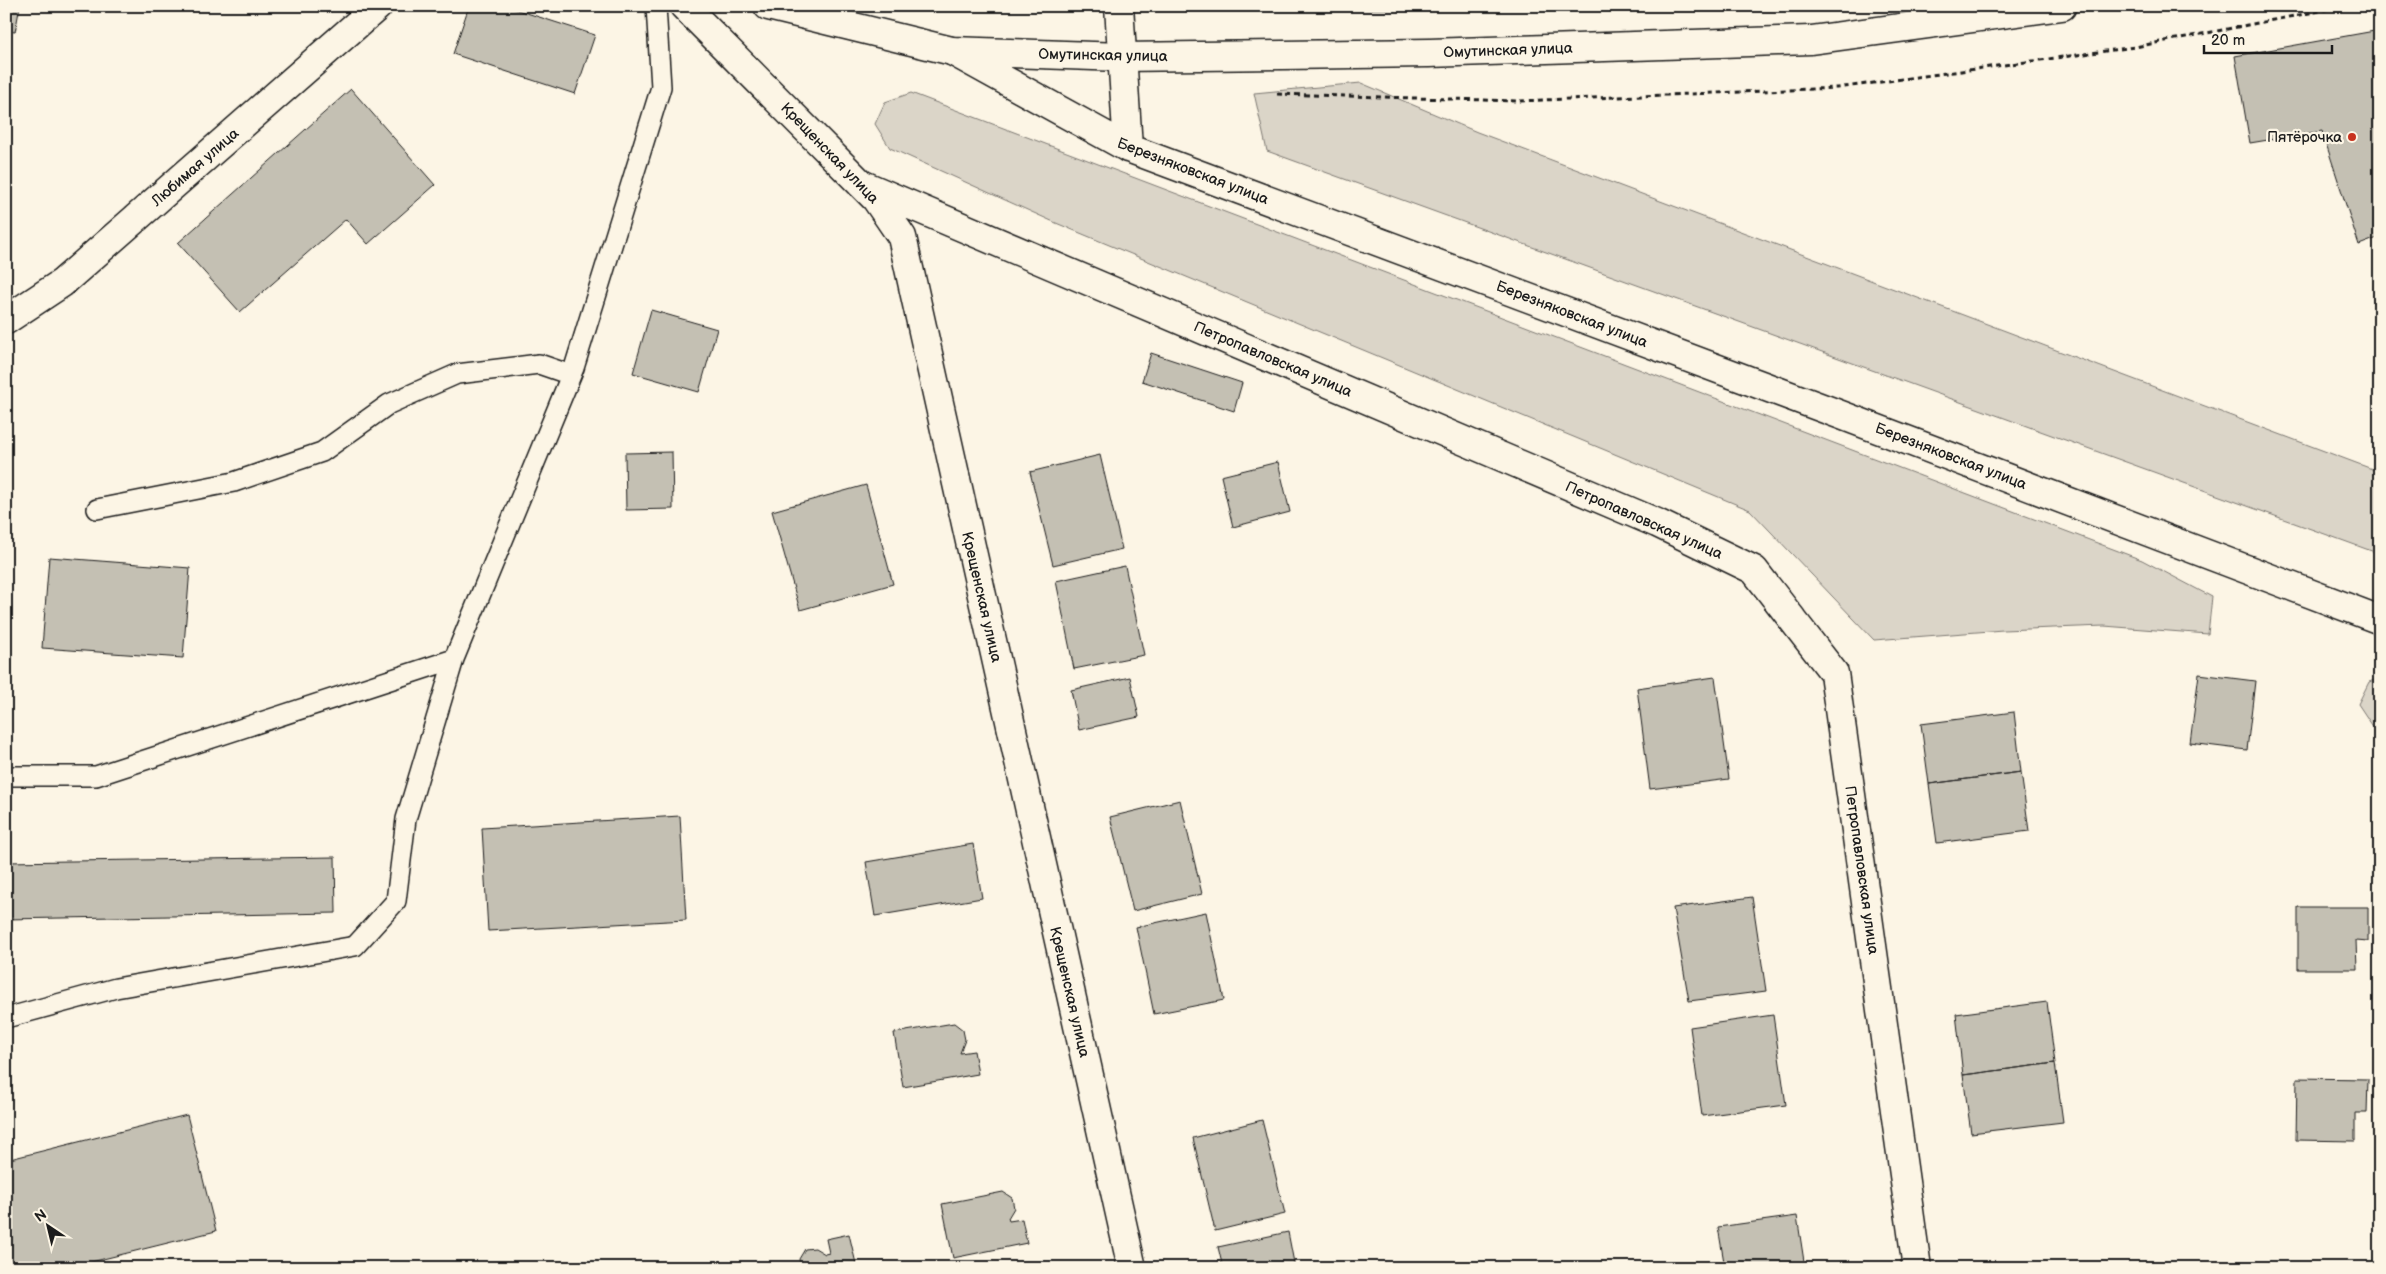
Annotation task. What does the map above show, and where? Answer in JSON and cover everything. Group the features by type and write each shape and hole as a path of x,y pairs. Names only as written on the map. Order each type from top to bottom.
{"street":[{"name":"Любимая улица","path":"6,320 62,283 378,6"},
{"name":"Крещенская улица","path":"684,6 876,199 902,237 1132,1268"},
{"name":"Березняковская улица","path":"768,6 952,52 1128,148 1851,418 2380,620"},
{"path":"1118,6 1128,148"},
{"name":"Омутинская улица","path":"952,52 1121,57 1429,52 1810,40 2062,6"},
{"name":"Петропавловская улица","path":"861,184 1657,523 1754,570 1834,673 1917,1268"}],"lane":[{"path":"6,1018 116,988 355,946 396,901 406,819 454,659 570,376 661,87 656,6"},
{"path":"97,509 234,482 322,452 389,404 457,374 539,364 570,376"},
{"path":"6,776 96,776 454,659"}],"shaded area":[{"path":"1213,6 1649,6 1232,11"},
{"path":"1361,83 1477,132 2380,472 2380,554 1267,151 1254,93"},
{"path":"911,93 2142,560 2212,597 2208,634 2104,626 2003,630 1874,640 1750,510 1056,223 890,148 875,124 885,102"},
{"path":"2380,678 2380,731 2374,728 2358,704 2369,682"}],"building":[{"path":"6,6 20,6 15,32 6,31"},
{"path":"469,6 505,6 595,35 575,94 453,54"},
{"name":"Пятёрочка","path":"2380,30 2380,237 2359,245 2322,131 2250,143 2235,56"},
{"path":"351,89 435,185 368,244 346,219 240,312 178,243"},
{"path":"651,310 717,329 699,392 633,373"},
{"path":"1151,353 1242,383 1234,411 1142,381"},
{"path":"672,452 673,509 626,510 625,453"},
{"path":"1100,455 1122,549 1053,565 1030,472"},
{"path":"1278,462 1290,512 1233,527 1221,476"},
{"path":"866,485 893,584 800,610 772,511"},
{"path":"49,557 190,568 183,658 42,648"},
{"path":"1125,566 1144,655 1074,669 1056,581"},
{"path":"2199,674 2255,681 2247,750 2190,743"},
{"path":"1130,677 1139,717 1079,730 1071,690"},
{"path":"1715,677 1729,779 1650,789 1637,688"},
{"path":"2014,712 2021,772 1929,784 1921,724"},
{"path":"2021,772 2029,831 1937,843 1929,784"},
{"path":"1180,800 1202,894 1133,911 1110,817"},
{"path":"680,816 686,920 488,931 482,828"},
{"path":"973,844 982,898 875,916 866,862"},
{"path":"335,857 336,913 6,919 6,862"},
{"path":"1752,897 1766,991 1689,1001 1673,908"},
{"path":"2298,907 2368,907 2368,941 2356,940 2357,969 2298,969"},
{"path":"1206,912 1224,1000 1154,1014 1136,927"},
{"path":"2047,1002 2055,1063 1963,1075 1956,1014"},
{"path":"1773,1015 1786,1105 1702,1116 1690,1027"},
{"path":"954,1023 963,1030 965,1040 960,1053 974,1051 978,1074 903,1087 894,1033"},
{"path":"2055,1063 2063,1122 1971,1133 1963,1075"},
{"path":"2297,1078 2368,1079 2367,1113 2355,1113 2355,1141 2296,1140"},
{"path":"187,1115 216,1231 67,1268 6,1268 6,1160"},
{"path":"1262,1120 1285,1214 1215,1231 1193,1138"},
{"path":"1003,1192 1012,1198 1014,1208 1008,1218 1009,1221 1022,1219 1027,1243 953,1258 942,1204"},
{"path":"1797,1216 1805,1268 1725,1268 1718,1227"},
{"path":"1288,1232 1295,1268 1223,1268 1218,1247"},
{"path":"849,1234 857,1268 801,1268 799,1259 805,1249 815,1248 825,1254 829,1253 826,1239"}],"place":[{"name":"Пятёрочка","path":"2352,137"}]}
